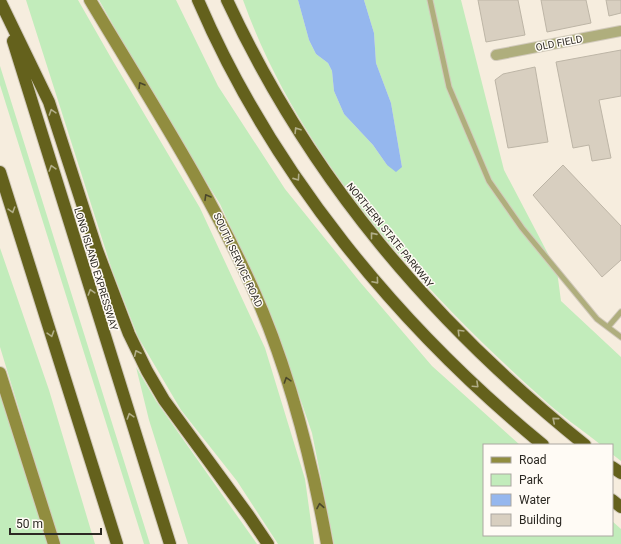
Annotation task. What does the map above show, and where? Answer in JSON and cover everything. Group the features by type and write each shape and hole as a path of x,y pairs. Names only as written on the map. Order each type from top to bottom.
{"highway":[{"path":"198,0 225,58 268,135 294,174 342,240 375,280 435,345 500,408 542,444"},
{"name":"NORTHERN STATE PARKWAY","path":"227,0 260,66 304,142 384,250 414,284 475,347 540,407 584,444"},
{"path":"0,1 49,102 97,250 138,354 164,400 268,544"},
{"name":"LONG ISLAND EXPRESSWAY","path":"0,1 170,544"},
{"path":"0,172 117,544"},
{"path":"613,467 621,473"},
{"path":"613,501 621,507"}],"main road":[{"name":"SOUTH SERVICE ROAD","path":"90,0 214,208 252,288 277,349 298,414 318,494 327,544"},
{"path":"0,373 54,544"}],"street":[{"name":"OLD FIELD","path":"496,55 621,31"}],"lane":[{"path":"430,0 449,88 489,181 522,228 597,319 621,337"},
{"path":"608,327 621,312"}],"green space":[{"path":"26,0 78,0 200,208 265,348 305,479 314,544 278,544 237,481 181,410 138,337 112,270"},
{"path":"99,0 176,0 218,86 285,189 360,282 432,366 519,444 483,444 483,536 613,536 613,522 621,529 621,544 334,544 312,433 273,320 220,204 156,101"},
{"path":"243,0 298,0 309,40 316,54 328,63 332,71 334,91 344,114 373,145 387,165 402,167 391,103 376,63 374,33 364,0 461,0 504,170 557,271 561,301 621,357 621,461 613,455 613,444 600,444 549,404 496,356 452,312 409,265 368,217 330,166 296,113 267,57"},
{"path":"0,66 150,544 144,544 0,85"},
{"path":"0,248 49,390 95,544 60,544 0,347"},
{"path":"136,367 156,401 257,544 188,544 149,420"},
{"path":"0,373 54,544 0,544"}],"water":[{"path":"298,0 364,0 374,33 376,63 391,103 402,167 396,172 387,165 373,145 344,114 334,91 332,71 328,63 316,54 309,40"}],"building":[{"path":"478,0 518,0 525,35 486,42"},
{"path":"541,0 586,0 591,23 547,32"},
{"path":"606,0 621,0 621,13 609,16"},
{"path":"621,50 621,96 599,100 611,158 592,161 589,145 573,148 556,62"},
{"path":"535,67 548,142 508,148 495,80 503,74"},
{"path":"563,165 621,226 621,260 602,277 533,195"}]}
